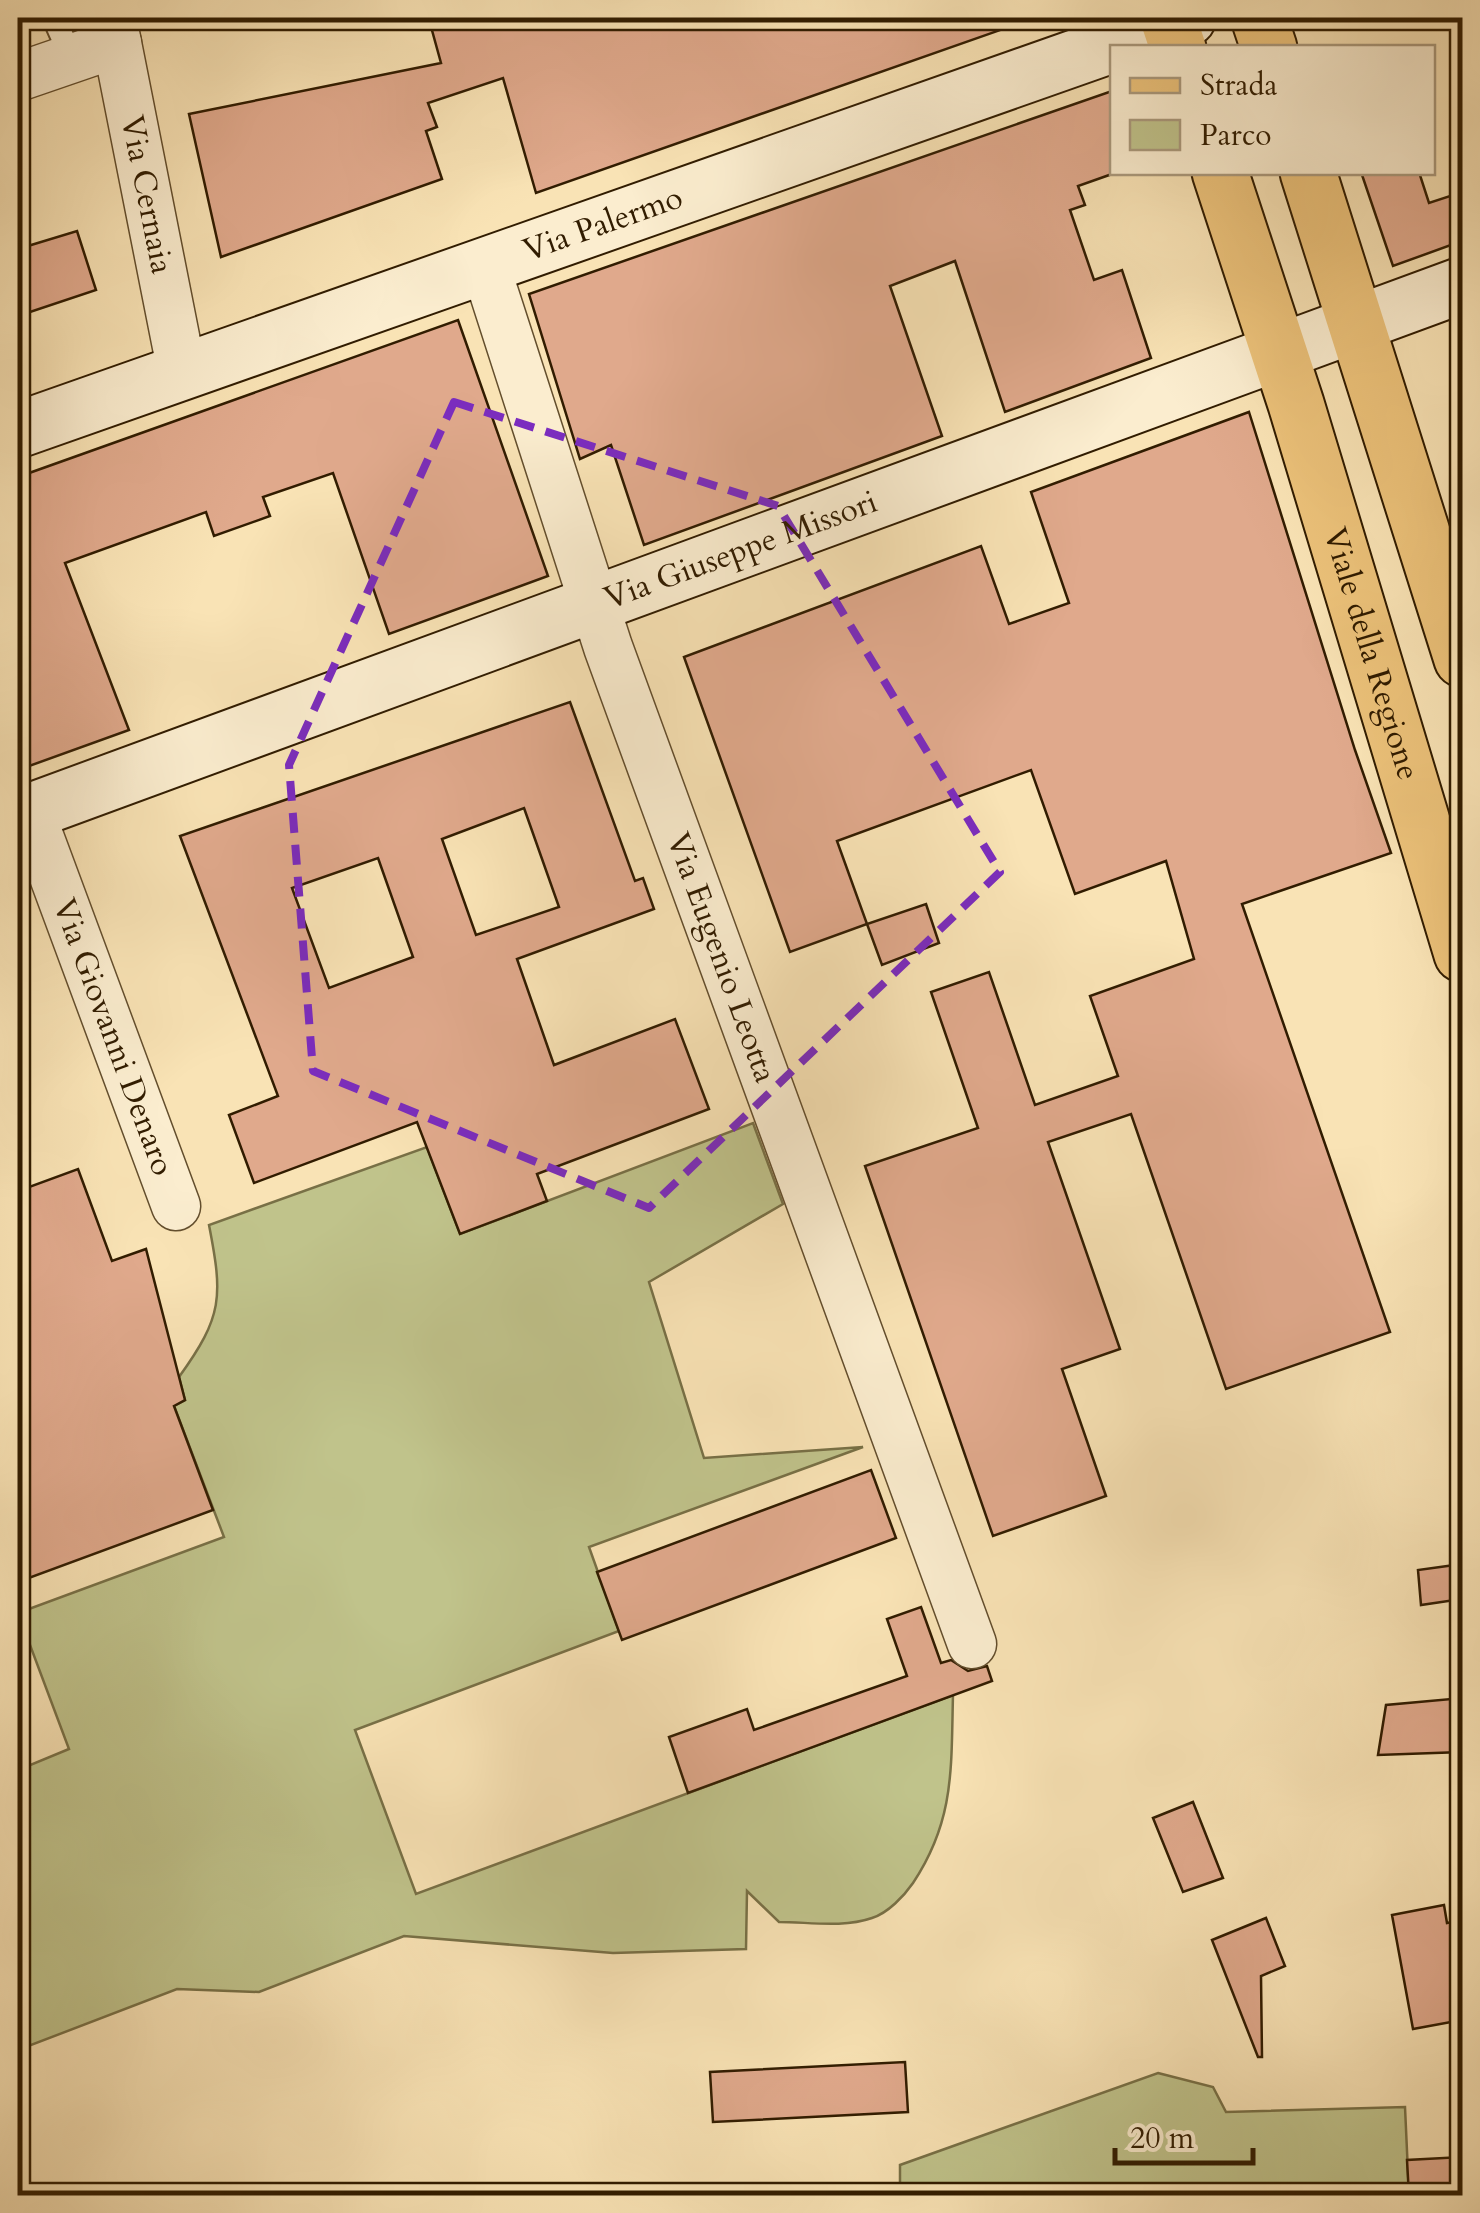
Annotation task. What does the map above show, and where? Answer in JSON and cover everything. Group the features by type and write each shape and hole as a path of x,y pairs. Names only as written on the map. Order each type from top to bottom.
{"main road":[{"path":"1260,18 1268,45"},
{"name":"Via Palermo","path":"1124,45 1176,27"},
{"name":"Via Palermo","path":"18,430 1110,50"},
{"name":"Viale della Regione","path":"1221,175 1280,353 1462,954"},
{"path":"1309,175 1462,659"},
{"name":"Via Giuseppe Missori","path":"24,814 1462,285"}],"street":[{"path":"18,78 63,38 114,30"},
{"name":"Via Cernaia","path":"114,30 182,372"},
{"name":"Via Eugenio Leotta","path":"485,266 594,605 972,1644"},
{"name":"Via Giovanni Denaro","path":"24,814 176,1206"}],"highlighted area":[{"path":"454,402 778,506 1000,872 649,1208 313,1071 289,765"}],"green space":[{"path":"753,1123 783,1204 649,1282 704,1458 863,1447 589,1547 619,1631 355,1730 416,1894 953,1695 951,1770 944,1815 927,1860 909,1888 878,1916 838,1924 779,1922 747,1891 746,1949 613,1953 404,1936 259,1992 177,1989 18,2050 18,1770 69,1749 18,1613 224,1537 174,1406 185,1400 179,1377 204,1338 216,1305 209,1225 427,1147 460,1234"},
{"path":"1158,2073 1213,2087 1226,2112 1405,2107 1409,2195 900,2196 900,2165"}],"building":[{"path":"464,18 1019,18 1020,23 536,193 503,78 428,103 437,127 426,131 442,179 221,257 189,114 441,63 430,23"},
{"path":"1110,92 1110,175 1078,186 1085,205 1070,210 1094,280 1122,270 1151,358 1005,412 955,261 890,286 942,436 644,545 611,445 580,459 529,294"},
{"path":"1362,175 1420,175 1429,203 1450,196 1462,241 1393,266"},
{"path":"77,231 96,290 18,316 18,249"},
{"path":"458,320 548,576 389,634 333,473 263,497 270,516 214,536 206,512 65,563 129,730 18,770 18,477"},
{"path":"1249,412 1391,853 1242,904 1390,1332 1226,1389 1131,1114 1048,1142 1120,1349 1062,1369 1106,1496 993,1536 865,1166 978,1128 931,992 989,972 1035,1105 1118,1076 1090,996 1194,959 1166,861 1075,894 1031,770 837,841 867,924 790,952 684,657 981,546 1009,624 1069,603 1031,492"},
{"path":"570,702 635,881 643,878 654,909 517,959 554,1065 675,1019 709,1109 537,1174 547,1201 460,1234 417,1122 254,1183 229,1115 278,1096 180,836","holes":["524,808 559,907 476,935 442,839","378,858 413,957 329,988 292,888"]},
{"path":"926,904 939,943 882,965 867,924"},
{"path":"78,1169 112,1261 146,1249 185,1400 174,1406 213,1510 18,1582 18,1191"},
{"path":"871,1470 896,1538 622,1640 597,1572"},
{"path":"1462,1564 1462,1599 1421,1605 1418,1570"},
{"path":"921,1607 941,1663 951,1660 968,1671 987,1666 992,1681 688,1793 669,1737 747,1709 754,1730 907,1676 887,1619"},
{"path":"1462,1698 1462,1752 1378,1755 1386,1705"},
{"path":"1193,1802 1223,1878 1183,1892 1153,1818"},
{"path":"1444,1905 1447,1923 1462,1920 1462,2020 1413,2029 1392,1915"},
{"path":"1266,1918 1285,1966 1261,1976 1262,2057 1258,2057 1212,1940"},
{"path":"905,2062 908,2112 713,2122 710,2072"},
{"path":"1462,2157 1462,2196 1409,2196 1407,2160"}]}
